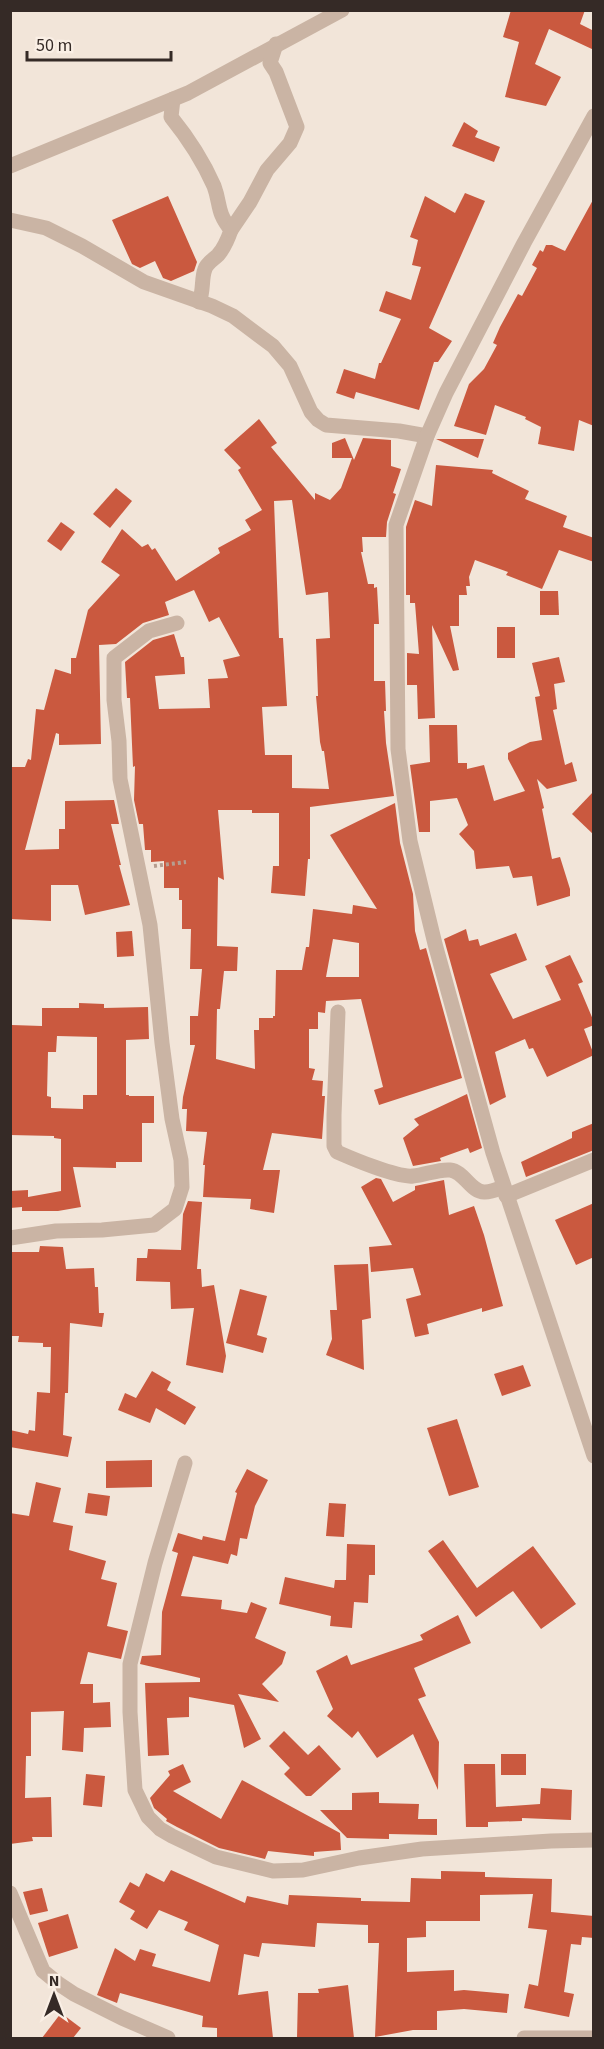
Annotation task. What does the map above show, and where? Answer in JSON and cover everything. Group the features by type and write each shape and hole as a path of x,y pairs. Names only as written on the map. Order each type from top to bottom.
{"street":[{"path":"10,166 173,99 342,10"},
{"path":"199,302 207,265 221,252 231,230 250,202 267,170 290,143 297,128 276,72 270,63 276,44"},
{"path":"173,99 171,117 186,135 203,165 215,189 221,217 231,230"},
{"path":"594,116 519,252 446,393 427,436 396,525 398,749 410,841 435,944 505,1192 594,1456"},
{"path":"10,220 46,228 144,282 233,315 273,346 290,366 311,412 326,425 399,431 427,436"},
{"path":"10,1238 56,1231 102,1230 154,1225 175,1209 180,1200 181,1160 172,1119 150,925 120,779 119,741 114,700 114,658 149,631 177,623"},
{"path":"338,1012 334,1115 334,1146 337,1152 370,1166 411,1177 449,1170 455,1171 484,1193 505,1192 594,1160"},
{"path":"185,1463 155,1563 130,1664 129,1712 135,1790 148,1817 160,1829 216,1857 273,1870 303,1870 359,1858 422,1849 594,1840"},
{"path":"10,1893 43,1971 74,1994 168,2038"},
{"path":"524,2038 593,2038"}],"path":[{"path":"139,867 186,862"}],"building":[{"path":"511,10 585,10 580,24 594,31 594,50 549,29 535,64 561,77 546,106 505,97 519,42 503,37"},
{"path":"464,122 478,131 475,137 500,147 494,162 452,146"},
{"path":"465,193 485,201 429,328 452,341 438,362 434,362 419,410 356,392 354,399 336,393 344,369 375,379 379,363 401,319 379,311 386,291 411,300 421,267 412,265 418,240 410,237 425,196 455,213"},
{"path":"168,196 197,262 194,271 171,281 163,278 155,261 140,268 132,264 112,220"},
{"path":"594,198 594,426 579,420 574,451 538,444 541,427 525,419 526,417 495,405 486,435 454,426 469,384 484,369 497,345 493,343 500,327 518,294 522,296 537,268 532,265 540,250 543,252 546,245 552,245 565,251"},
{"path":"259,419 277,443 271,447 315,500 315,493 330,500 341,488 352,458 332,458 332,443 345,438 354,460 363,438 391,440 391,466 401,469 393,493 396,494 387,522 386,537 362,537 363,552 361,552 368,584 374,584 374,588 377,587 379,624 374,624 374,681 385,681 386,743 394,796 310,807 310,859 308,859 305,896 271,893 273,866 279,866 279,813 218,810 224,880 218,877 217,946 238,947 237,971 224,971 220,1009 217,1009 216,1059 255,1069 254,1030 259,1030 259,1018 275,1016 276,970 302,970 306,947 309,947 313,909 352,914 353,905 377,909 330,835 395,803 400,843 413,894 415,931 420,950 426,948 462,1078 379,1105 374,1090 383,1087 361,999 326,1001 325,1013 318,1012 318,1029 309,1029 309,1068 315,1069 312,1080 323,1081 322,1096 325,1096 322,1139 272,1133 263,1170 280,1170 274,1213 250,1209 251,1199 203,1197 205,1165 203,1165 207,1132 186,1131 187,1109 182,1109 195,1045 190,1045 190,1016 198,1016 202,969 190,969 191,929 182,929 182,900 179,900 179,888 164,888 164,861 151,862 151,850 145,850 143,824 139,824 134,800 135,766 133,767 130,698 127,698 125,662 153,640 174,634 181,657 184,657 185,674 155,676 159,709 210,708 208,679 228,678 223,660 240,656 219,617 209,622 194,590 165,602 169,615 143,623 116,644 99,645 101,744 59,745 59,734 56,733 25,850 59,849 59,829 65,829 65,801 114,800 119,824 111,824 130,905 85,915 78,885 51,885 51,921 10,919 10,767 25,767 28,759 31,760 36,709 44,710 55,669 71,674 71,658 76,658 88,610 120,575 101,562 122,529 142,547 148,544 152,550 155,548 176,581 220,553 218,548 251,530 245,520 262,510 238,470 241,468 224,450","holes":["292,500 306,595 328,592 330,638 316,639 318,696 316,696 320,742 322,751 324,751 329,789 292,788 292,755 265,755 262,707 287,706 283,638 279,638 274,501","333,939 359,943 359,977 326,977"]},
{"path":"436,439 484,439 478,458"},
{"path":"436,465 493,470 492,473 529,491 525,499 567,516 563,527 594,538 594,562 559,550 542,589 506,575 508,572 475,560 469,577 470,586 466,586 467,595 459,595 459,626 450,626 459,670 453,671 432,625 435,718 418,719 417,685 407,685 407,653 419,654 415,603 410,603 410,595 406,595 406,527 415,500 432,506"},
{"path":"116,488 132,501 110,528 93,514"},
{"path":"61,522 75,532 61,551 47,541"},
{"path":"540,591 558,591 559,615 540,615"},
{"path":"497,627 515,627 515,658 497,658"},
{"path":"559,657 565,682 554,684 557,709 553,710 565,765 572,762 577,781 547,789 537,779 552,859 560,857 570,896 537,906 532,876 513,878 509,866 476,869 474,851 459,834 468,825 457,798 430,801 430,832 419,832 410,765 430,762 429,725 457,725 458,763 467,763 467,769 484,765 494,801 525,791 508,759 508,753 530,742 542,740 535,697 540,696 532,663"},
{"path":"594,791 594,835 572,814"},
{"path":"466,929 469,941 478,939 480,946 516,933 527,960 490,974 513,1019 561,1000 545,966 570,955 583,982 578,984 594,1022 594,1025 584,1029 594,1055 547,1077 533,1048 529,1049 525,1039 495,1052 506,1097 490,1105 444,939"},
{"path":"132,931 134,956 117,957 116,932"},
{"path":"79,1003 104,1004 104,1008 148,1007 149,1039 126,1040 126,1095 154,1096 154,1123 142,1123 142,1162 116,1162 116,1168 73,1167 81,1207 58,1211 22,1211 22,1207 10,1208 10,1191 28,1190 28,1197 61,1191 61,1139 54,1138 54,1136 10,1135 12,1025 42,1026 42,1008 79,1008","holes":["57,1036 97,1037 97,1095 83,1095 83,1109 51,1108 51,1097 47,1096 48,1052 56,1052"]},
{"path":"467,1094 482,1148 470,1153 468,1148 440,1158 441,1161 413,1166 403,1138 419,1125 414,1119"},
{"path":"594,1123 594,1150 526,1177 521,1162 572,1138 572,1132"},
{"path":"376,1178 381,1179 393,1202 415,1190 415,1186 444,1180 449,1215 474,1206 503,1306 482,1312 482,1308 427,1324 429,1334 415,1337 406,1299 421,1295 413,1268 371,1272 369,1247 392,1245 361,1187"},
{"path":"188,1201 202,1202 197,1269 201,1269 202,1287 214,1285 226,1356 223,1373 186,1365 194,1308 171,1309 170,1282 136,1281 137,1258 147,1258 148,1249 181,1250 183,1214"},
{"path":"594,1203 594,1257 576,1265 555,1220"},
{"path":"40,1246 63,1247 66,1269 94,1268 95,1287 98,1287 99,1313 104,1313 102,1327 70,1323 68,1393 65,1393 63,1435 72,1437 68,1457 10,1447 10,1430 28,1434 29,1430 35,1431 37,1392 50,1393 51,1347 43,1347 43,1343 18,1342 19,1336 10,1336 10,1252 39,1252"},
{"path":"368,1264 371,1318 362,1320 364,1370 326,1355 332,1339 330,1310 337,1310 334,1265"},
{"path":"240,1289 267,1296 257,1335 267,1338 263,1353 226,1343"},
{"path":"523,1365 531,1386 502,1396 494,1374"},
{"path":"152,1371 171,1382 167,1390 196,1407 185,1425 156,1408 150,1423 118,1410 125,1393 136,1398"},
{"path":"457,1419 479,1487 449,1496 427,1428"},
{"path":"152,1460 152,1487 106,1488 106,1461"},
{"path":"247,1469 268,1480 255,1506 247,1539 240,1538 237,1556 231,1554 228,1564 193,1556 181,1596 222,1600 221,1609 247,1613 251,1602 267,1608 255,1638 286,1652 282,1664 262,1684 279,1702 238,1694 261,1739 244,1748 234,1705 189,1697 189,1717 167,1718 169,1755 148,1756 145,1683 200,1682 200,1678 140,1664 142,1656 161,1655 162,1612 178,1553 172,1551 178,1533 202,1540 203,1536 225,1541 237,1493 235,1492"},
{"path":"36,1482 61,1488 53,1522 73,1526 69,1550 106,1561 101,1579 117,1583 107,1626 128,1631 121,1659 88,1652 80,1684 93,1684 93,1703 110,1702 111,1727 84,1728 83,1752 62,1750 64,1711 31,1712 31,1756 26,1756 25,1798 51,1797 52,1837 32,1837 33,1841 10,1844 10,1513 29,1516"},
{"path":"88,1493 110,1496 107,1516 85,1513"},
{"path":"329,1503 346,1504 344,1537 326,1536"},
{"path":"443,1540 477,1588 533,1546 576,1604 541,1629 513,1591 476,1617 428,1551"},
{"path":"347,1544 375,1545 375,1575 369,1575 368,1603 354,1602 352,1628 330,1626 331,1616 279,1604 285,1577 334,1588 335,1580 346,1580"},
{"path":"458,1615 471,1643 414,1668 426,1696 418,1699 439,1742 438,1790 413,1734 377,1758 358,1731 352,1738 327,1716 333,1709 316,1671 347,1655 351,1665 423,1640 420,1635"},
{"path":"284,1731 308,1755 319,1745 341,1769 311,1796 306,1796 284,1774 290,1768 269,1746"},
{"path":"501,1754 526,1754 526,1775 501,1775"},
{"path":"183,1764 191,1782 173,1791 221,1819 242,1780 340,1833 341,1850 314,1852 314,1856 268,1851 265,1859 219,1848 177,1827 166,1821 167,1819 154,1808 150,1798 170,1775 168,1771"},
{"path":"464,1764 495,1764 496,1807 540,1804 541,1788 572,1790 571,1820 522,1818 522,1821 488,1822 488,1827 466,1827"},
{"path":"86,1774 105,1776 102,1807 83,1805"},
{"path":"379,1792 379,1803 419,1804 418,1819 437,1819 437,1835 389,1834 389,1839 347,1838 320,1810 352,1810 352,1793"},
{"path":"171,1870 245,1903 247,1896 288,1905 289,1895 361,1898 361,1901 410,1902 411,1878 441,1879 441,1871 485,1872 485,1877 552,1879 551,1912 594,1916 594,1938 582,1937 581,1945 571,1944 564,1992 574,1994 569,2017 524,2008 529,1984 538,1986 547,1930 528,1928 533,1894 480,1895 480,1921 426,1921 426,1937 407,1938 407,1972 454,1970 454,1991 509,1994 507,2013 464,2009 437,2011 437,2030 413,2030 375,2037 379,1943 368,1943 368,1925 317,1923 315,1947 262,1943 259,1957 244,1954 238,1995 268,1991 273,2038 217,2038 217,2028 202,2027 203,2016 120,1993 117,2003 97,1995 115,1948 135,1961 140,1949 156,1954 152,1966 210,1982 219,1945 184,1930 188,1922 159,1910 147,1929 130,1919 135,1911 119,1902 130,1882 139,1887 146,1873 164,1882"},
{"path":"42,1888 48,1911 30,1915 23,1892"},
{"path":"68,1914 78,1948 49,1957 38,1923"},
{"path":"348,1985 354,2038 297,2038 298,1993 319,1993 318,1989"},
{"path":"61,2013 81,2028 73,2038 42,2038"}]}
